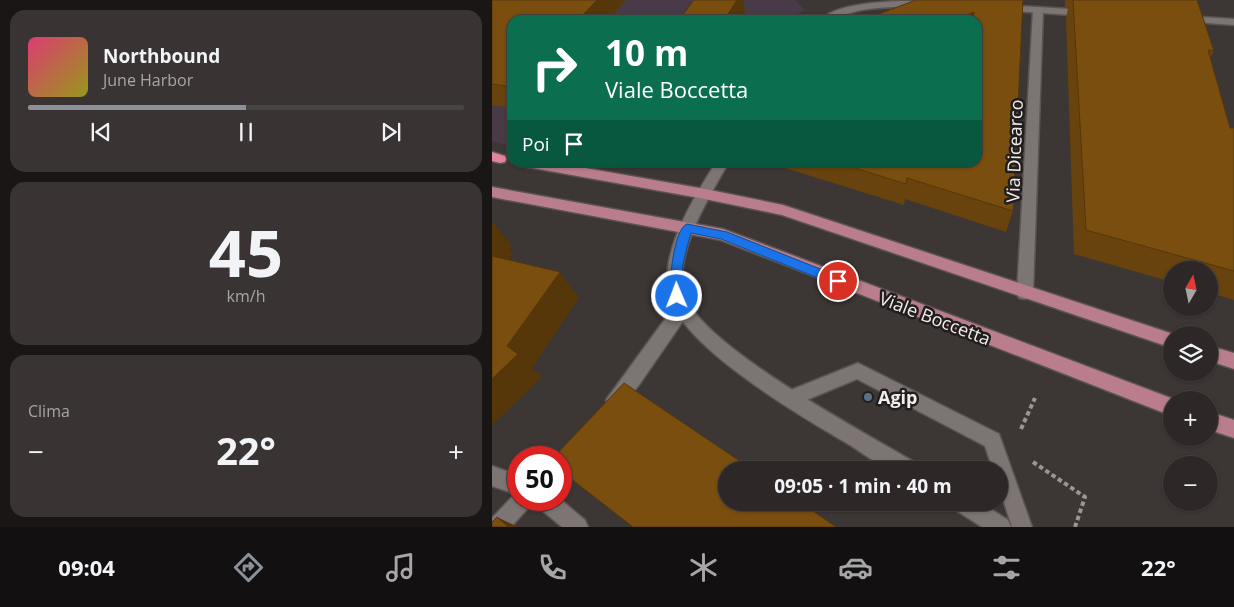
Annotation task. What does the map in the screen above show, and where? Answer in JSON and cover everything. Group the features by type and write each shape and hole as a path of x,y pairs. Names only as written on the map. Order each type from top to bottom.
{"main road":[{"path":"835,15 875,3 938,4"},
{"path":"992,7 1096,13"},
{"name":"Via Dicearco","path":"1026,293 1038,10"},
{"path":"1175,18 1234,22"},
{"path":"551,167 705,194 783,210 1163,338"},
{"path":"721,167 687,228 681,244 676,279 677,296 682,309 694,325 716,345 771,385 894,461"},
{"name":"Viale Boccetta","path":"492,192 723,235 1163,404"},
{"path":"605,412 624,391 660,336 682,309"},
{"path":"1218,356 1234,361"},
{"path":"792,398 858,371 992,440 1022,527"},
{"path":"1218,424 1234,429"},
{"path":"492,476 507,481"},
{"path":"497,527 512,511"},
{"path":"558,511 578,527"},
{"path":"976,511 1001,527"}],"path":[{"path":"1020,432 1035,398"},
{"path":"1028,459 1085,497 1075,527"}],"shaded area":[{"path":"492,0 795,0 805,10 796,15 507,15 507,146 492,141"}],"building":[{"path":"492,0 597,0 583,15 507,15 507,86 492,84"},
{"path":"694,0 737,0 727,15 683,15"},
{"path":"916,0 1023,0 1013,211 907,178 906,184 852,167 982,167 982,15 974,15 974,12 967,15 876,15"},
{"path":"1073,0 1197,0 1214,51 1208,50 1230,128 1234,128 1234,271 1218,267 1218,261 1198,261 1086,230"},
{"path":"492,256 560,272 507,346 518,354 492,379"},
{"path":"624,383 740,461 718,461 718,511 813,511 836,527 633,527 572,480 572,446 564,446"},
{"path":"497,517 508,527 492,527 492,522"}],"place":[{"name":"Agip","path":"868,397"}],"route":[{"path":"677,296 676,279 678,263 681,244 687,228 723,235 838,281"}]}
